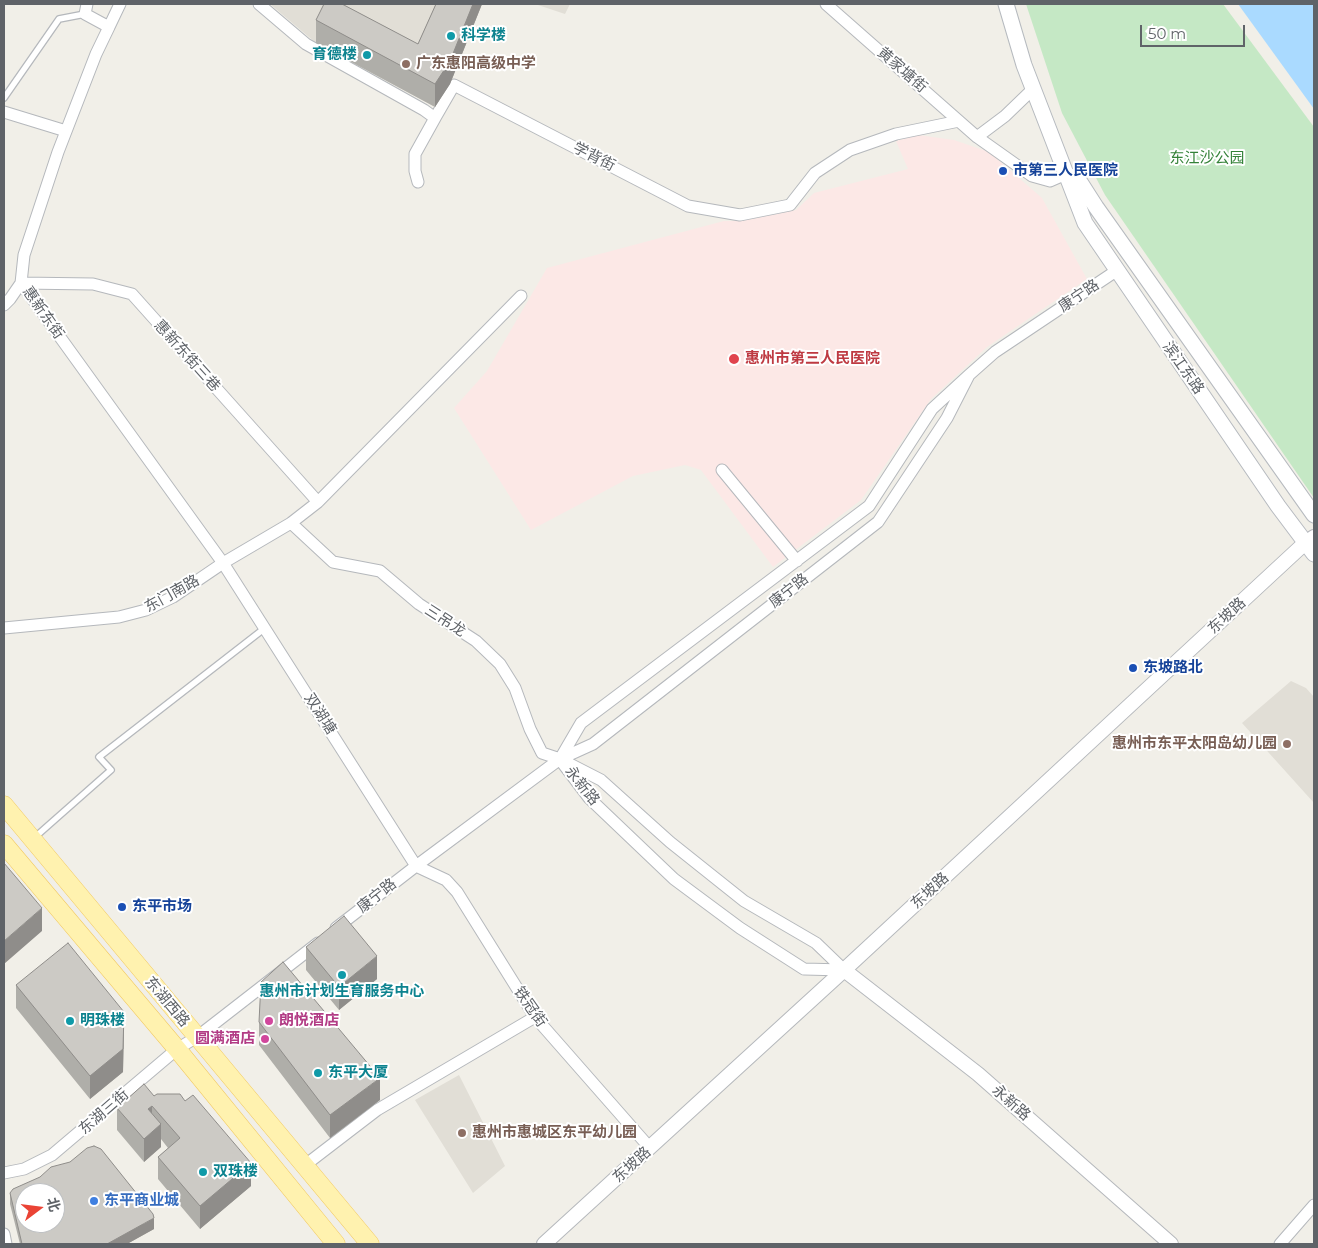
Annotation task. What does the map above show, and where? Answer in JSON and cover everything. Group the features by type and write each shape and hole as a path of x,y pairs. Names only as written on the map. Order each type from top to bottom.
{"main road":[{"name":"滨江东路","path":"1006,4 1024,66 1085,223 1116,270 1311,544"},
{"name":"滨江东路","path":"1066,174 1080,182 1096,208 1314,515"},
{"name":"东湖西路","path":"4,805 370,1244"},
{"name":"东湖西路","path":"4,844 177,1049 336,1244"}],"street":[{"name":"惠新东街","path":"120,4 96,54 66,131 24,255 21,283 223,563"},
{"path":"258,4 306,44 435,118 416,154 415,171 418,182"},
{"name":"黄家塘街","path":"826,4 959,121 1032,176 1050,181 1066,174"},
{"path":"86,9 109,27"},
{"name":"学背街","path":"435,118 454,85 688,206 740,215 790,205 815,173 850,150 896,134 959,121"},
{"path":"977,136 1005,116 1033,89"},
{"path":"4,112 66,131"},
{"name":"康宁路","path":"560,759 581,722 869,506 932,408 995,352 1116,270"},
{"path":"4,305 21,283"},
{"name":"惠新东街三巷","path":"21,283 93,284 132,294 318,502"},
{"name":"东门南路","path":"4,628 110,618 138,613 173,597 223,563 291,523 318,502 521,296"},
{"name":"康宁路","path":"197,1037 416,866 560,759 593,744 878,522 947,418 969,375"},
{"path":"722,470 797,561"},
{"name":"三吊龙","path":"291,523 333,562 380,572 419,604 476,641 500,664 515,688 530,729 542,753 560,759"},
{"name":"东坡路","path":"544,1244 1311,544"},
{"name":"双湖塘","path":"223,563 416,866"},
{"name":"永新路","path":"560,759 589,798 674,879 732,923 804,970 844,970"},
{"name":"永新路","path":"560,759 601,780 670,842 744,901 816,943 844,970 978,1074 1171,1244"},
{"name":"铁冠街","path":"416,866 446,880 457,892 535,1017 650,1148"},
{"path":"304,1166 377,1110 535,1017"},
{"name":"东湖三街","path":"4,1173 24,1169 52,1154 84,1130 177,1049 197,1037"},
{"path":"1280,1244 1314,1205"},
{"path":"4,1234 6,1244"}],"lane":[{"path":"4,98 59,19 86,9"},
{"path":"32,840 111,770 99,757 265,628"}],"shaded area":[{"name":"广东惠阳高级中学","path":"270,4 482,4 450,84 435,107 316,43"},
{"path":"535,4 570,4 565,14"},
{"name":"惠州市第三人民医院","path":"918,135 954,140 989,152 1042,198 1087,279 987,347 931,399 861,500 773,567 701,470 685,465 633,476 531,530 454,408 487,371 547,268 724,221 742,221 796,210 814,193 908,169 896,141"},
{"name":"惠州市东平太阳岛幼儿园","path":"1291,681 1306,688 1314,697 1314,803 1242,723"},
{"name":"惠州市惠城区东平幼儿园","path":"459,1075 505,1166 473,1193 415,1100"}],"green space":[{"name":"东江沙公园","path":"1026,4 1223,4 1314,127 1314,498 1105,195 1062,113"}],"water":[{"path":"1238,4 1314,4 1314,109"}],"building":[{"path":"324,4 342,4 418,44 436,4 473,4 450,61 435,84 316,20"},
{"path":"4,863 42,908 4,941"},
{"path":"344,916 377,956 339,987 306,947"},
{"name":"明珠楼","path":"68,943 124,1012 123,1049 90,1076 16,985"},
{"name":"东平大厦","path":"283,962 380,1078 330,1115 259,1022 261,982"},
{"path":"144,1084 154,1096 157,1094 180,1094 185,1101 193,1095 251,1163 200,1206 158,1157 180,1138 152,1106 148,1109 161,1124 144,1139 117,1108"},
{"name":"东平商业城","path":"94,1146 101,1149 153,1214 154,1218 107,1244 22,1244 19,1233 65,1233 65,1183 26,1183 40,1177 51,1167 70,1162 87,1148"},
{"name":"东平商业城","path":"15,1188 15,1214 10,1193"}],"place":[{"name":"科学楼","path":"451,36"},
{"name":"育德楼","path":"367,55"},
{"name":"广东惠阳高级中学","path":"406,64"},
{"name":"市第三人民医院","path":"1003,171"},
{"name":"惠州市第三人民医院","path":"734,359"},
{"name":"东坡路北","path":"1133,668"},
{"name":"惠州市东平太阳岛幼儿园","path":"1287,744"},
{"name":"东平市场","path":"122,907"},
{"name":"惠州市计划生育服务中心","path":"342,975"},
{"name":"明珠楼","path":"70,1021"},
{"name":"朗悦酒店","path":"269,1021"},
{"name":"圆满酒店","path":"265,1039"},
{"name":"东平大厦","path":"318,1073"},
{"name":"惠州市惠城区东平幼儿园","path":"462,1133"},
{"name":"双珠楼","path":"203,1172"},
{"name":"东平商业城","path":"94,1201"}]}
